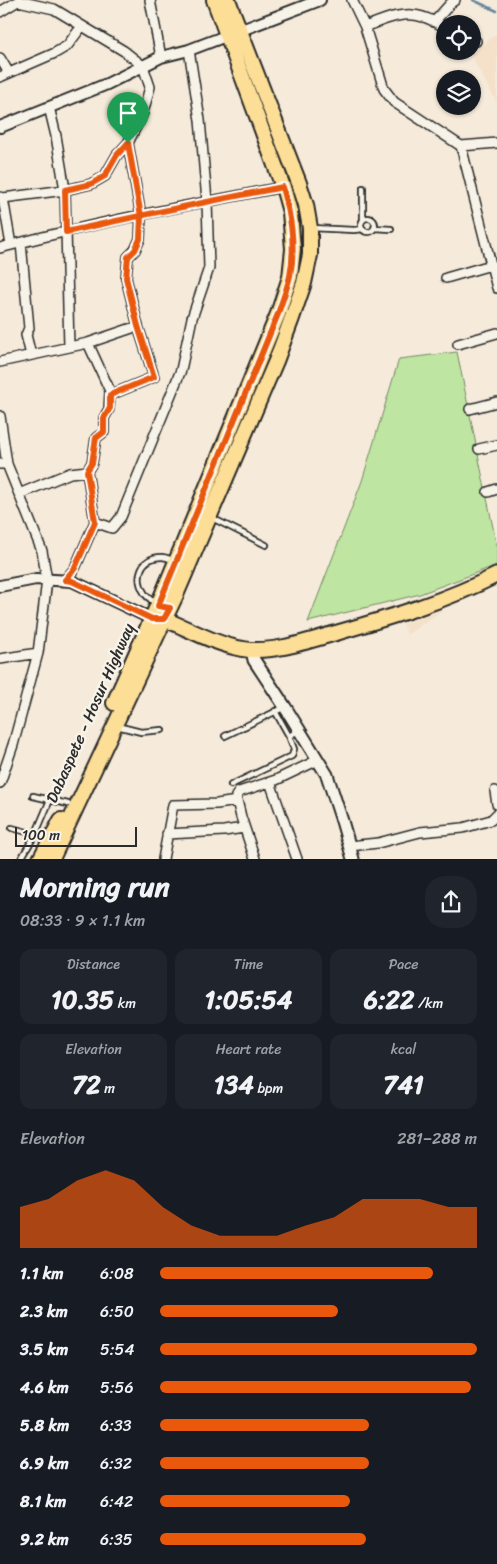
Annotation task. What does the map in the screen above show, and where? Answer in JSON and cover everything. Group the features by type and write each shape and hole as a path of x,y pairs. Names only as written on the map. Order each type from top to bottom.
{"main road":[{"path":"161,613 209,517 292,318 304,283 310,255 310,228 306,205 299,183 234,33 214,0"},
{"path":"161,613 177,561 258,365 290,277 293,249 290,212 234,33 228,0"},
{"path":"161,613 229,646 252,650 286,646 394,616 435,602 497,575"},
{"name":"Dabaspete - Hosur Highway","path":"52,859 114,725 161,613"},
{"name":"Dabaspete - Hosur Highway","path":"40,859 161,613"},
{"path":"252,650 254,660 294,733 318,760 327,775 353,859"}],"street":[{"path":"0,12 19,0 54,9 124,51 142,66 150,87 143,113 128,143 117,155 105,176 91,184 65,190 1,198 11,246"},
{"path":"150,0 161,56"},
{"path":"1,123 49,107 107,84 161,56 189,50 320,0"},
{"path":"352,0 365,27 384,90 394,102 461,146 497,143"},
{"path":"365,27 409,14 422,16 434,22 451,2 455,0"},
{"path":"0,58 4,75 67,46 82,26"},
{"path":"95,522 112,528 121,518 181,370 192,318 209,268 207,202 200,120 189,50"},
{"path":"49,107 65,190 69,347"},
{"path":"110,395 154,377 138,326 126,278 128,257 135,250 140,239 141,216 128,143"},
{"path":"461,146 497,288"},
{"path":"0,248 66,232 283,187"},
{"path":"21,243 29,328 26,335 30,355"},
{"path":"446,278 491,265"},
{"path":"0,362 88,343 138,326"},
{"path":"458,344 497,333"},
{"path":"65,580 75,568 95,522 87,471 92,463 96,438 104,432 104,418 110,408 110,390 88,343"},
{"path":"470,409 497,402"},
{"path":"0,416 4,464 19,494 42,552 47,580 38,653 0,783"},
{"path":"479,450 497,445"},
{"path":"19,494 70,473 87,471"},
{"path":"0,586 36,579 72,581 161,613"},
{"path":"0,659 38,653"},
{"path":"255,859 244,828 236,796 239,792 270,782 318,760"},
{"path":"270,782 297,859"},
{"path":"495,791 497,804"},
{"path":"163,859 173,805 217,804 237,801"},
{"path":"349,846 378,843 420,832 463,828 491,820 497,814"},
{"path":"167,834 224,832 244,828"}],"lane":[{"path":"363,188 363,220 361,226 363,230"},
{"path":"363,220 367,218 373,220 374,228"},
{"path":"310,228 369,231 374,228 391,228"},
{"path":"209,517 266,546"},
{"path":"161,613 145,594 138,578 141,568 149,560 162,557 177,561"},
{"path":"225,736 280,709"},
{"path":"114,725 141,732 162,730"},
{"path":"231,785 292,756 294,733"},
{"path":"33,796 68,804"},
{"path":"22,859 36,833 50,800"},
{"path":"12,828 51,838"}],"shaded area":[{"path":"497,33 497,103 481,74 481,70 479,70 473,60 481,60 481,45"},
{"path":"444,609 407,635 403,624"}],"green space":[{"path":"457,352 497,547 497,565 420,594 308,622 362,481 399,359"}],"waterway":[{"path":"473,0 497,11"}],"route":[{"path":"128,143 117,155 105,176 91,184 65,190 66,232 141,216 207,202 283,187 290,212 292,230 293,249 290,277 278,314 158,606 170,608 164,619 152,619 72,581 65,580 75,568 95,522 87,471 92,463 96,438 104,432 104,418 110,408 110,395 154,377 138,326 126,278 128,257 135,250 140,239 141,216 128,143"}]}
